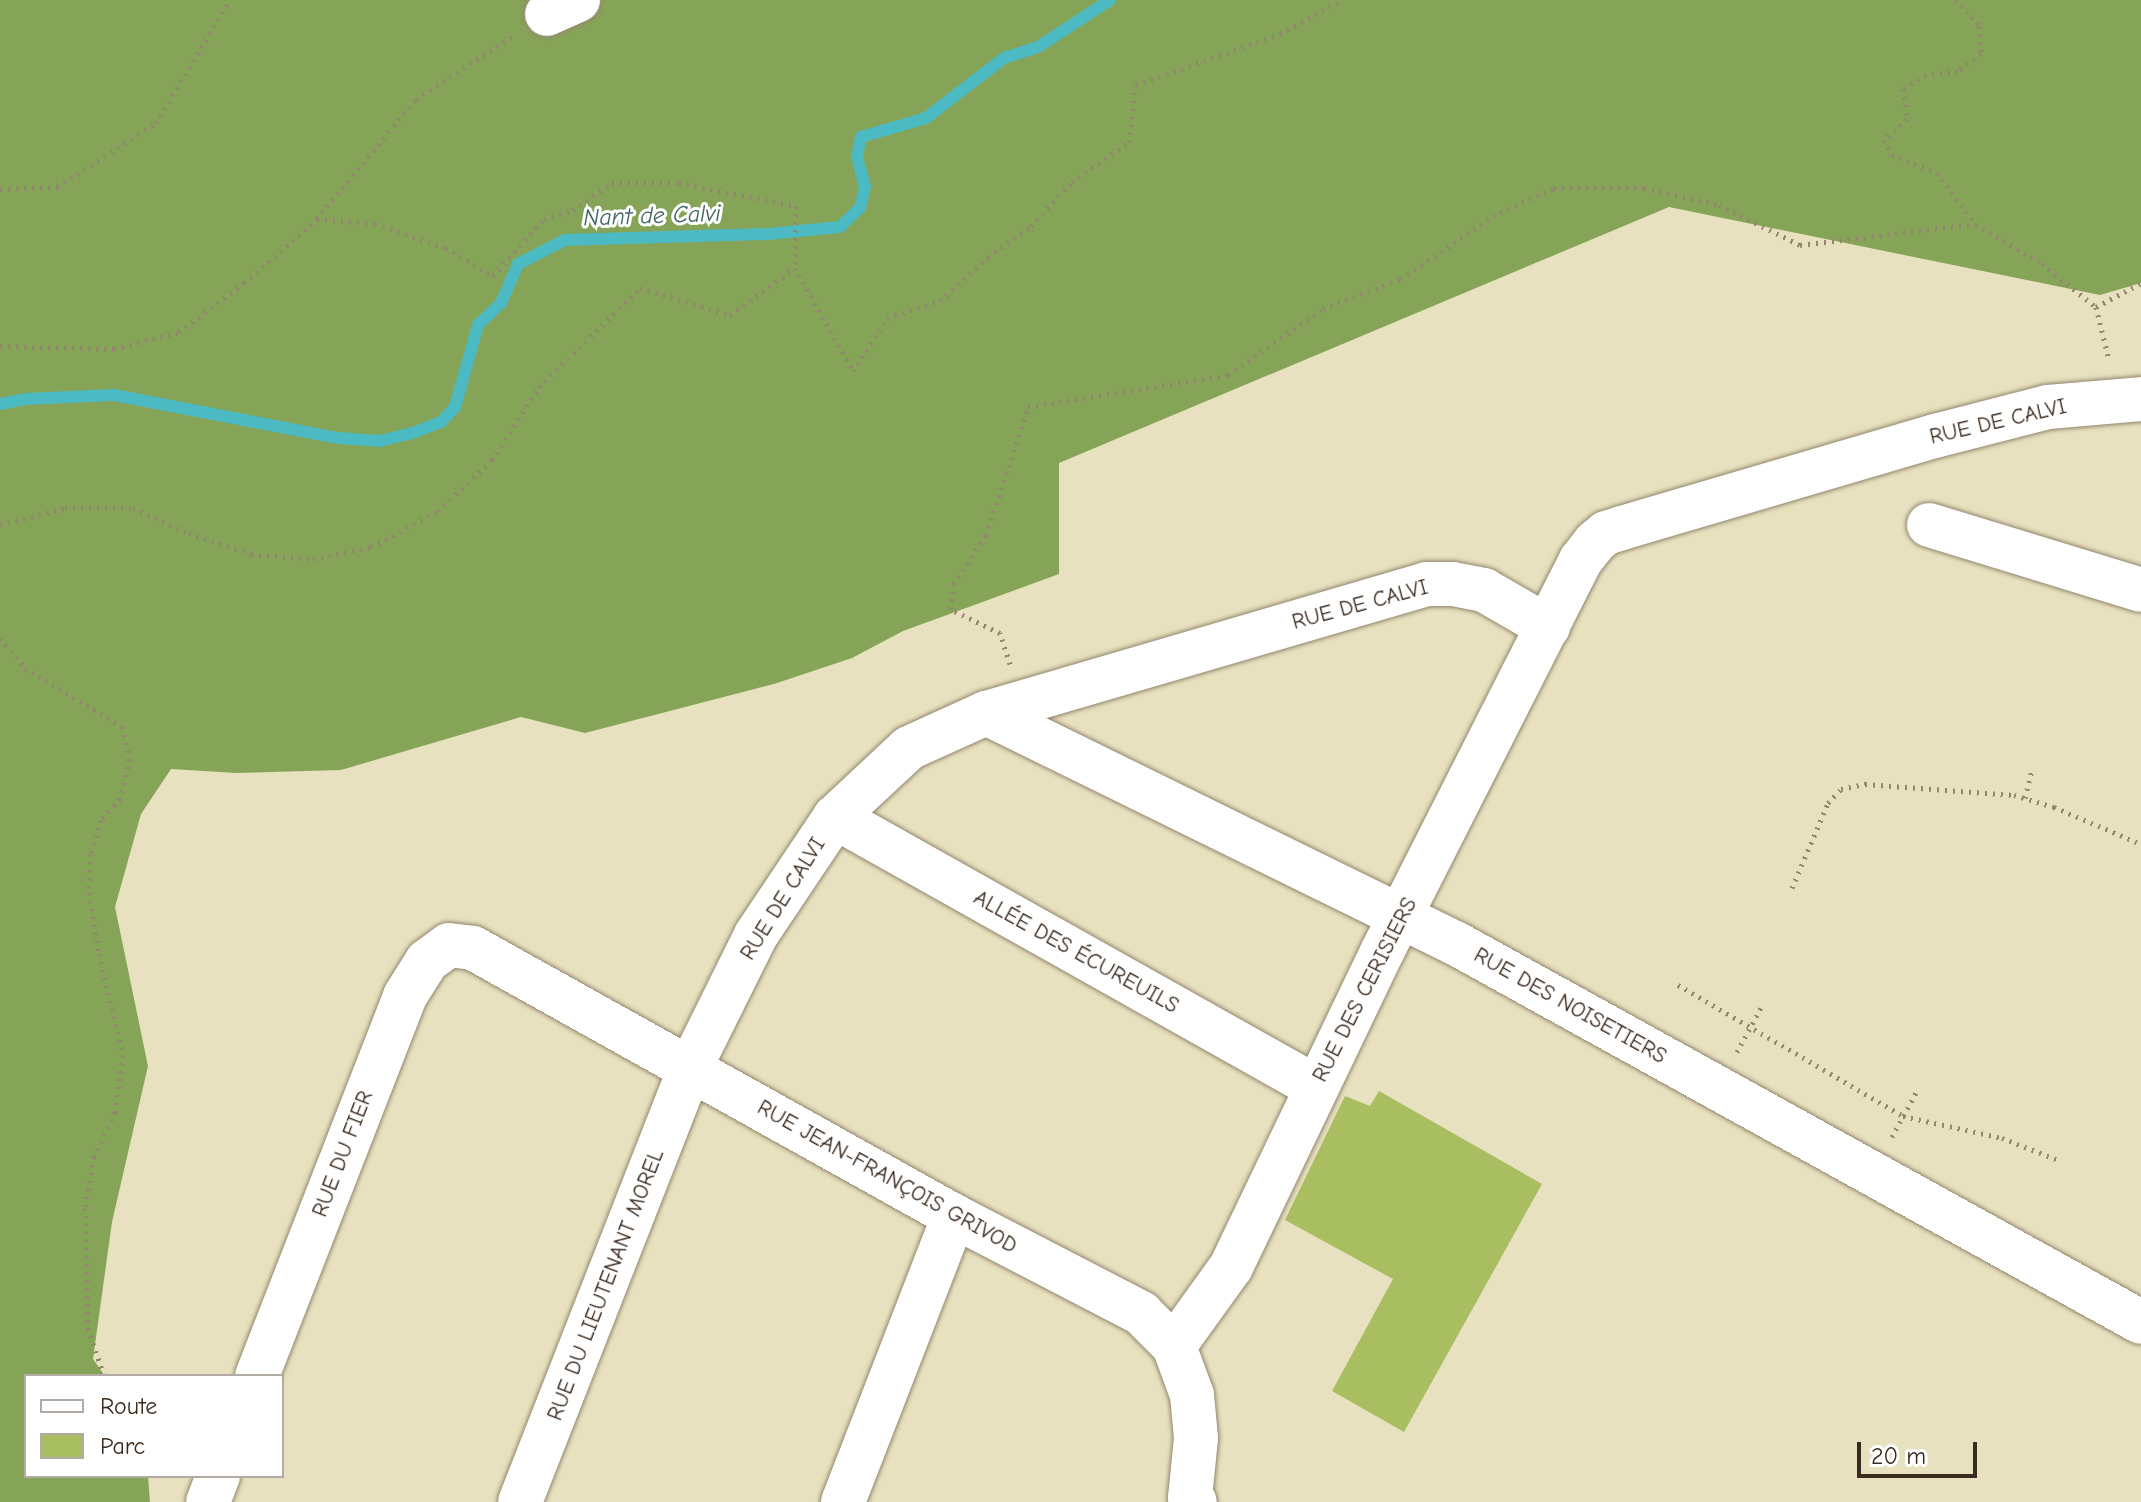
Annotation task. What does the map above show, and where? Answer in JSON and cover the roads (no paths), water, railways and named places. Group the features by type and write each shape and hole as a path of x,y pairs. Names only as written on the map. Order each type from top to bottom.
{"street":[{"name":"RUE DE CALVI","path":"690,1068 756,935 835,817 909,748 1005,708 1426,584 1453,584 1484,590 1548,627 1581,560 1606,533 1935,436 2048,407 2130,400"},
{"path":"1929,525 2141,590"},
{"name":"RUE DES CERISIERS","path":"1174,1346 1198,1317 1231,1267 1316,1087 1548,627"},
{"name":"RUE DES NOISETIERS","path":"1005,708 1402,915 2141,1322"},
{"name":"ALLÉE DES ÉCUREUILS","path":"835,817 1316,1087"},
{"name":"RUE JEAN-FRANÇOIS GRIVOD","path":"449,945 473,948 954,1216 1141,1313 1174,1346 1192,1395 1196,1438 1191,1501"},
{"name":"RUE DU FIER","path":"258,1374 405,996 427,961 449,945"},
{"name":"RUE DU LIEUTENANT MOREL","path":"520,1502 690,1068"},
{"path":"843,1502 954,1216"},
{"path":"208,1502 217,1478"}],"waterway":[{"name":"Nant de Calvi","path":"0,404 25,399 114,395 338,438 380,441 415,432 441,422 455,407 478,325 501,303 518,264 565,240 769,234 840,227 860,208 865,187 857,157 861,137 926,118 1004,58 1038,47 1110,0"}]}
